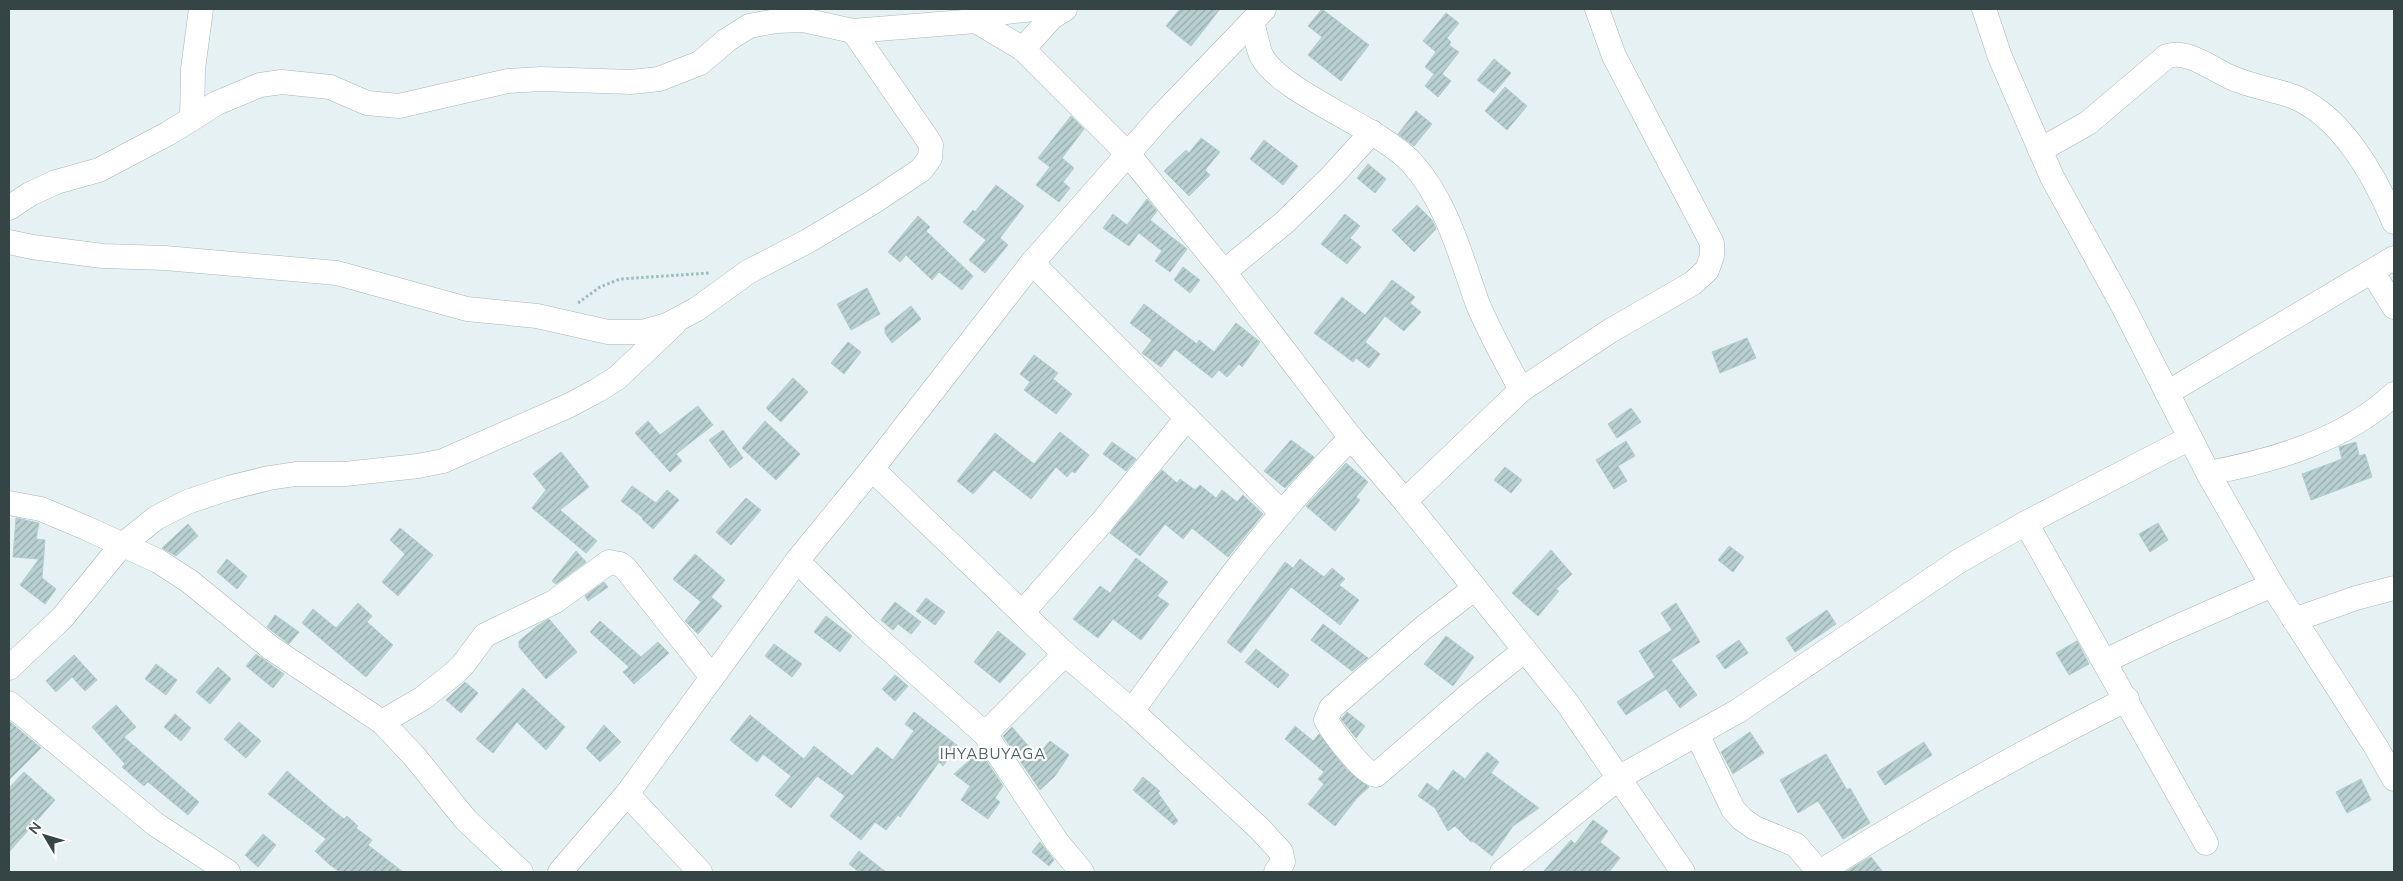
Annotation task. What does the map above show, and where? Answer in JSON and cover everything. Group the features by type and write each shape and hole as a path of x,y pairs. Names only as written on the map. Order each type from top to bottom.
{"street":[{"path":"192,119 192,69 201,9"},
{"path":"9,208 30,194 56,182 99,170 242,91 260,85 282,82 330,87 367,103 398,106 508,81 541,79 631,82 659,79 700,63 727,40 749,26 799,14 853,31 976,21 997,13 1034,9"},
{"path":"1024,49 1052,17 1065,9"},
{"path":"1405,501 1521,390 1610,331 1693,282 1707,270 1712,256 1712,243 1614,56 1597,9"},
{"path":"1984,9 2000,57 2040,150 2081,233 2122,304 2208,473 2272,585 2376,747 2394,780"},
{"path":"1258,15 1262,55 1270,66 1300,89 1372,132 1410,161 1426,180 1440,206 1482,311 1521,390"},
{"path":"560,872 627,794 797,561 872,469 1032,263 1128,154 1258,15"},
{"path":"976,21 1024,49 1128,154 1224,272 1351,438 1405,501 1568,704 1683,872"},
{"path":"9,242 32,247 103,256 165,258 337,273 467,310 537,316 608,332 642,332 655,329 697,309 748,272 808,241 873,202 921,170 930,158 931,145 853,31"},
{"path":"2040,150 2088,123 2167,56 2183,54 2233,79 2293,97 2324,115 2364,164 2394,222"},
{"path":"1224,272 1285,222 1331,177 1372,132"},
{"path":"2167,393 2373,273 2394,258"},
{"path":"1032,263 1282,513"},
{"path":"2373,273 2394,307"},
{"path":"9,668 62,618 122,546 156,518 187,502 229,488 269,478 296,474 345,474 444,461 570,405 598,390 627,369 662,338 679,318"},
{"path":"2208,473 2254,465 2292,453 2384,410 2394,394"},
{"path":"1022,613 1102,522 1187,418"},
{"path":"1132,711 1197,621 1282,513 1320,468 1351,438"},
{"path":"1502,872 1620,778 1697,734 1791,676 1880,613 1959,561 2026,523 2190,438"},
{"path":"872,469 1065,654 1132,711 1260,829 1282,852 1284,862 1276,872"},
{"path":"9,503 41,509 158,561 190,581 271,648 382,722 414,756 466,820 521,872"},
{"path":"2026,523 2127,699 2206,843"},
{"path":"797,561 868,630 985,734 1057,842 1082,872"},
{"path":"382,722 423,698 452,675 462,666 484,635 554,602 609,562 620,564 626,569 712,677"},
{"path":"2105,662 2170,630 2272,585"},
{"path":"1475,588 1423,628 1331,708 1326,720 1330,728 1366,770 1376,775 1470,694 1525,650"},
{"path":"2294,620 2356,598 2394,588"},
{"path":"985,734 1065,654"},
{"path":"1697,734 1733,809 1755,828 1796,845 1820,872 1905,818 2022,752 2127,699"},
{"path":"9,703 155,824 228,872"},
{"path":"627,794 700,872"}],"path":[{"path":"574,306 600,287 620,279 683,273 748,272"}],"building":[{"path":"1180,9 1220,9 1191,46 1166,26"},
{"path":"1322,9 1369,45 1341,81 1308,55 1322,37 1308,26"},
{"path":"1446,13 1459,23 1447,38 1451,42 1449,45 1459,52 1442,74 1451,81 1438,97 1425,86 1434,74 1425,67 1436,52 1423,41"},
{"path":"1494,59 1511,73 1494,93 1477,80"},
{"path":"1505,87 1527,106 1507,130 1485,111"},
{"path":"1416,111 1432,124 1414,146 1398,134"},
{"path":"1071,116 1084,129 1062,158 1074,168 1063,182 1070,188 1059,202 1036,185 1050,167 1038,158"},
{"path":"1201,138 1220,152 1205,170 1210,175 1189,196 1164,171 1186,150 1189,153"},
{"path":"1264,140 1298,166 1283,185 1250,159"},
{"path":"1368,164 1386,179 1375,193 1357,178"},
{"path":"996,185 1024,206 1000,238 1008,245 985,273 969,260 986,240 963,222 973,210 975,212"},
{"path":"1147,199 1157,211 1150,220 1187,249 1170,272 1155,261 1162,251 1139,233 1129,246 1103,228 1113,214 1127,225"},
{"path":"1417,205 1432,220 1436,229 1414,252 1392,230"},
{"path":"1345,214 1360,226 1350,238 1361,247 1347,264 1321,244"},
{"path":"918,216 930,227 926,231 973,276 962,290 939,272 932,280 906,255 900,262 888,252"},
{"path":"1183,267 1200,280 1190,293 1174,280"},
{"path":"1392,280 1415,297 1410,303 1421,312 1404,331 1385,316 1365,342 1380,354 1369,368 1356,358 1353,362 1314,333 1342,297 1365,315"},
{"path":"867,288 880,314 851,330 837,304"},
{"path":"1144,304 1197,344 1199,340 1214,352 1236,323 1260,342 1242,367 1239,364 1227,377 1219,370 1212,378 1175,349 1161,367 1142,353 1152,340 1130,323"},
{"path":"911,306 921,319 892,343 885,333 885,327"},
{"path":"1747,338 1756,358 1720,373 1712,352"},
{"path":"848,342 861,352 844,374 831,363"},
{"path":"1034,355 1058,373 1053,379 1072,394 1056,414 1024,390 1030,382 1020,374"},
{"path":"793,378 808,392 781,422 766,408"},
{"path":"698,406 713,425 676,454 682,461 670,472 635,433 648,421 660,435"},
{"path":"1631,408 1641,422 1617,438 1608,424"},
{"path":"765,421 800,454 776,480 742,448"},
{"path":"723,430 743,458 730,468 709,440"},
{"path":"1060,432 1089,455 1075,473 1072,471 1067,477 1056,467 1031,499 994,470 973,494 957,481 995,433 1034,464"},
{"path":"1291,440 1314,457 1285,488 1264,471"},
{"path":"1626,441 1635,456 1618,466 1627,481 1614,489 1596,460"},
{"path":"1112,442 1136,459 1126,471 1103,454"},
{"path":"2356,442 2359,456 2365,454 2372,477 2311,500 2302,474 2342,459 2339,447"},
{"path":"561,452 589,487 560,510 597,541 586,553 532,508 546,490 533,474"},
{"path":"1346,463 1368,482 1356,497 1360,500 1335,531 1306,506"},
{"path":"1505,467 1522,480 1511,493 1494,480"},
{"path":"1162,470 1177,483 1180,479 1195,490 1200,485 1216,498 1222,490 1237,502 1243,495 1263,514 1228,557 1192,528 1183,539 1165,524 1140,556 1110,533"},
{"path":"632,486 656,503 667,490 679,500 653,529 643,518 621,501"},
{"path":"746,498 761,510 731,545 716,532"},
{"path":"16,518 39,523 36,539 45,540 42,578 56,589 45,604 20,585 39,559 13,557"},
{"path":"2158,523 2168,540 2150,552 2139,534"},
{"path":"188,524 198,536 176,556 162,548"},
{"path":"400,528 433,555 398,596 382,582 405,554 390,540"},
{"path":"1729,546 1744,557 1733,572 1718,560"},
{"path":"1551,550 1572,574 1556,589 1559,591 1538,616 1512,593"},
{"path":"576,551 586,562 556,584 552,581"},
{"path":"695,554 725,580 711,597 722,606 698,634 685,621 701,602 673,579"},
{"path":"1136,558 1168,582 1157,596 1169,604 1141,640 1113,619 1098,638 1073,619 1100,586 1110,593"},
{"path":"227,559 247,576 237,589 217,572"},
{"path":"1300,559 1324,577 1332,568 1345,579 1339,585 1359,600 1340,625 1291,587 1241,653 1227,642 1285,562 1293,568"},
{"path":"604,582 608,587 588,601 585,596"},
{"path":"926,598 945,612 935,625 916,611"},
{"path":"895,602 921,622 911,634 898,624 893,630 881,620"},
{"path":"358,603 372,616 367,622 393,645 366,677 302,623 313,609 336,628"},
{"path":"1676,603 1700,642 1671,660 1697,695 1680,708 1666,689 1626,715 1617,702 1655,677 1639,651 1672,630 1661,613"},
{"path":"1827,610 1836,624 1795,652 1786,638"},
{"path":"275,615 299,632 289,644 267,627"},
{"path":"826,616 852,636 840,652 814,632"},
{"path":"549,619 577,652 546,679 519,647 519,641"},
{"path":"600,621 641,657 658,642 669,653 634,684 623,672 629,667 590,632"},
{"path":"1323,624 1368,658 1352,671 1311,640"},
{"path":"998,631 1026,654 1000,683 974,662"},
{"path":"1446,636 1474,657 1453,686 1424,664"},
{"path":"1739,640 1748,653 1725,669 1716,656"},
{"path":"2077,641 2089,664 2069,675 2056,653"},
{"path":"774,644 802,664 792,677 765,656"},
{"path":"1256,649 1289,675 1278,688 1245,662"},
{"path":"256,654 284,674 273,688 246,666"},
{"path":"74,655 97,680 85,691 72,677 56,692 46,681"},
{"path":"156,664 177,680 166,695 145,679"},
{"path":"218,667 231,679 210,704 196,692"},
{"path":"895,675 908,686 895,701 882,689"},
{"path":"465,682 478,693 461,713 446,700"},
{"path":"523,688 565,727 546,750 517,722 493,753 476,739"},
{"path":"116,705 136,727 124,737 199,802 188,815 148,782 144,786 122,767 125,764 92,727"},
{"path":"914,712 958,746 943,766 939,762 900,817 898,815 886,830 875,822 861,840 830,816 845,796 817,776 791,808 775,795 791,776 763,754 757,762 730,740 750,715 804,759 814,746 852,776 877,747 893,760 914,731 905,724"},
{"path":"1347,712 1365,726 1356,738 1341,719"},
{"path":"175,714 191,728 181,741 164,727"},
{"path":"9,721 41,748 9,780"},
{"path":"239,722 261,741 246,758 224,739"},
{"path":"604,725 621,742 600,762 586,748"},
{"path":"1295,726 1313,741 1319,734 1347,770 1369,787 1357,798 1335,826 1308,804 1324,784 1318,779 1324,772 1285,739"},
{"path":"1012,727 1037,756 1050,741 1069,755 1055,776 1040,790 1003,736"},
{"path":"1750,732 1764,753 1733,774 1721,752"},
{"path":"1924,742 1932,755 1885,785 1877,772"},
{"path":"980,751 1003,786 995,798 1000,802 988,819 961,800 970,786 954,774"},
{"path":"1487,752 1499,762 1491,773 1539,808 1513,826 1492,856 1473,841 1471,842 1455,826 1448,831 1435,808 1418,796 1427,783 1438,791 1453,770 1465,779"},
{"path":"1826,754 1847,790 1850,788 1870,823 1843,839 1818,801 1798,813 1780,780"},
{"path":"287,771 344,819 347,816 358,826 356,828 372,840 368,845 403,872 340,872 330,865 315,851 326,839 268,794"},
{"path":"24,772 55,800 9,852 9,788"},
{"path":"1143,777 1160,791 1158,793 1178,821 1174,825 1133,790"},
{"path":"2361,779 2371,800 2347,813 2336,792"},
{"path":"1593,820 1608,831 1600,842 1620,858 1609,872 1543,872 1571,840 1575,844"},
{"path":"263,834 276,845 258,867 245,855"},
{"path":"1040,842 1054,860 1049,866 1032,852"},
{"path":"859,851 886,872 859,872 849,864"},
{"path":"1871,857 1883,872 1846,872 1865,860"}],"district":[{"name":"IHYABUYAGA","path":"993,754"}]}
